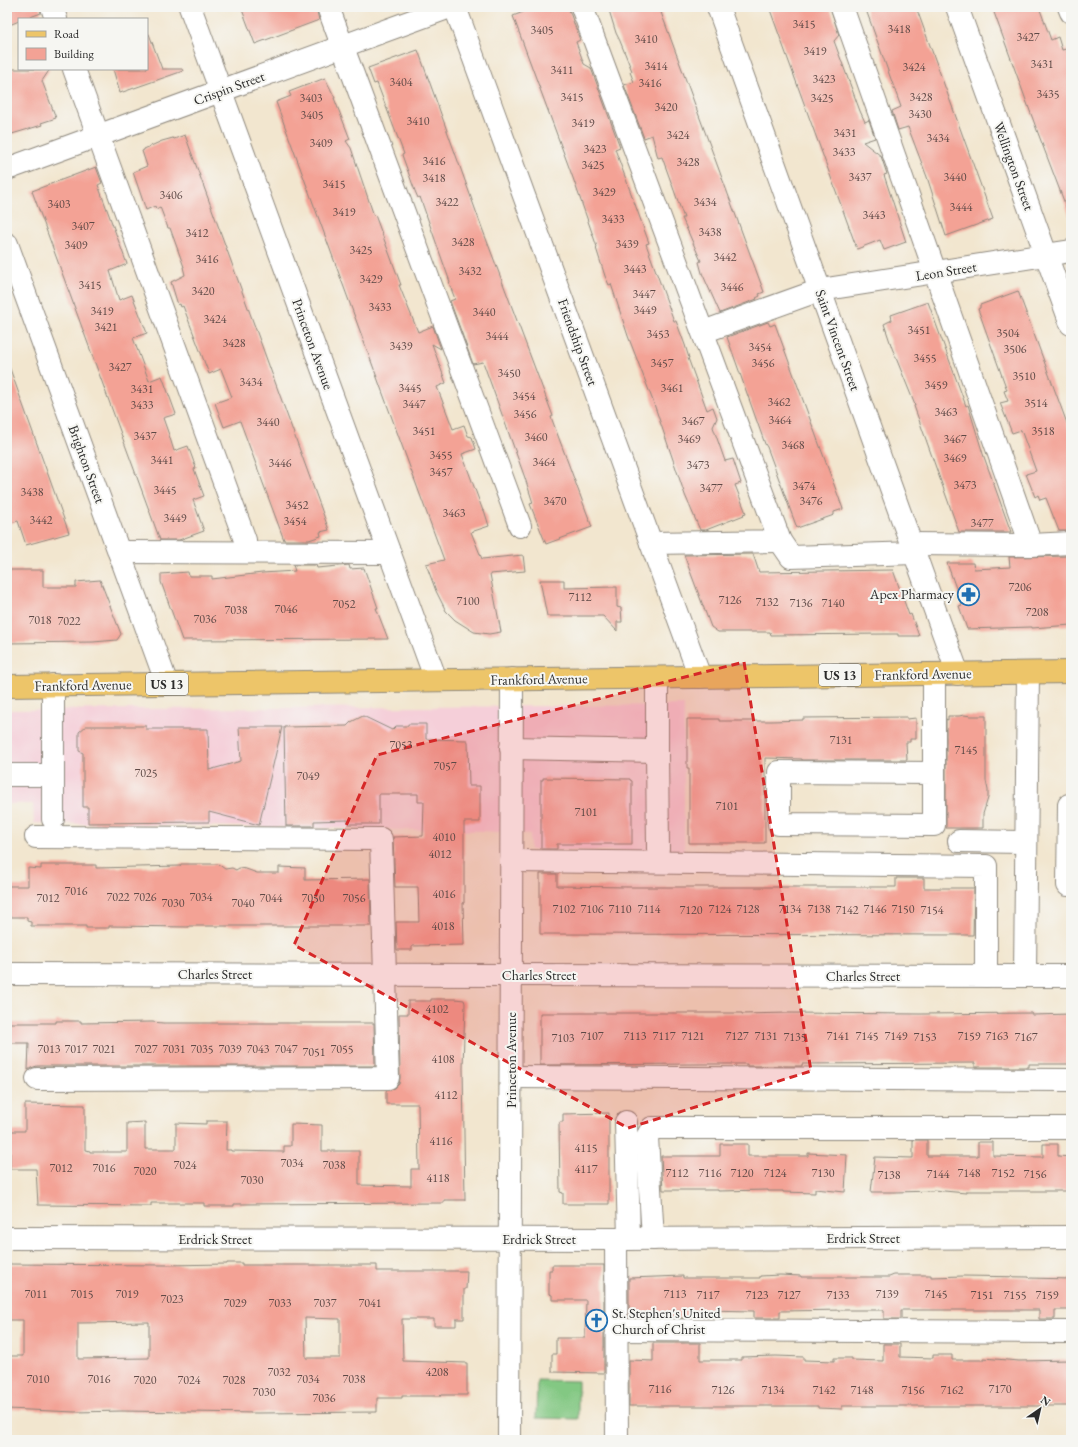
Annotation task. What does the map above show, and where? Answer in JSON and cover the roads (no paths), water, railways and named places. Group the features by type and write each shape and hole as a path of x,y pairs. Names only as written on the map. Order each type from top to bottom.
{"main road":[{"name":"Frankford Avenue","path":"7,686 1071,672"}],"street":[{"path":"52,7 56,18"},
{"name":"Princeton Avenue","path":"190,7 436,680"},
{"path":"328,7 520,526"},
{"name":"Crispin Street","path":"7,169 450,7"},
{"name":"Friendship Street","path":"455,7 700,677"},
{"path":"582,7 780,541 791,557 913,548 1071,543"},
{"name":"Saint Vincent Street","path":"718,7 958,674"},
{"path":"842,7 1031,544"},
{"name":"Wellington Street","path":"957,7 1071,324"},
{"path":"1069,7 1071,12"},
{"path":"74,70 245,540"},
{"name":"Brighton Street","path":"7,244 167,684"},
{"name":"Leon Street","path":"703,332 820,290 1071,251"},
{"path":"651,543 780,541"},
{"path":"120,552 390,553"},
{"path":"1025,976 1028,673"},
{"path":"934,674 934,773 934,825 780,824 779,772 934,773"},
{"path":"657,678 658,849"},
{"name":"Princeton Avenue","path":"509,1440 511,1239 510,975 512,680"},
{"path":"53,685 53,819"},
{"path":"512,748 657,751"},
{"path":"7,775 53,775"},
{"path":"1068,885 1069,805 1071,805"},
{"path":"36,837 381,839 388,1078 37,1079"},
{"path":"959,841 1026,842"},
{"path":"511,860 986,866 986,976"},
{"name":"Charles Street","path":"7,974 1071,976"},
{"path":"511,1077 1071,1080"},
{"path":"617,1440 617,1330 626,1122"},
{"path":"653,1239 647,1137 652,1128 1071,1128"},
{"name":"Erdrick Street","path":"7,1238 653,1239 1071,1237"},
{"path":"617,1330 1071,1332"}],"place":[{"name":"Apex Pharmacy","path":"969,594"},
{"name":"St. Stephen's United Church of Christ","path":"597,1321"}]}
